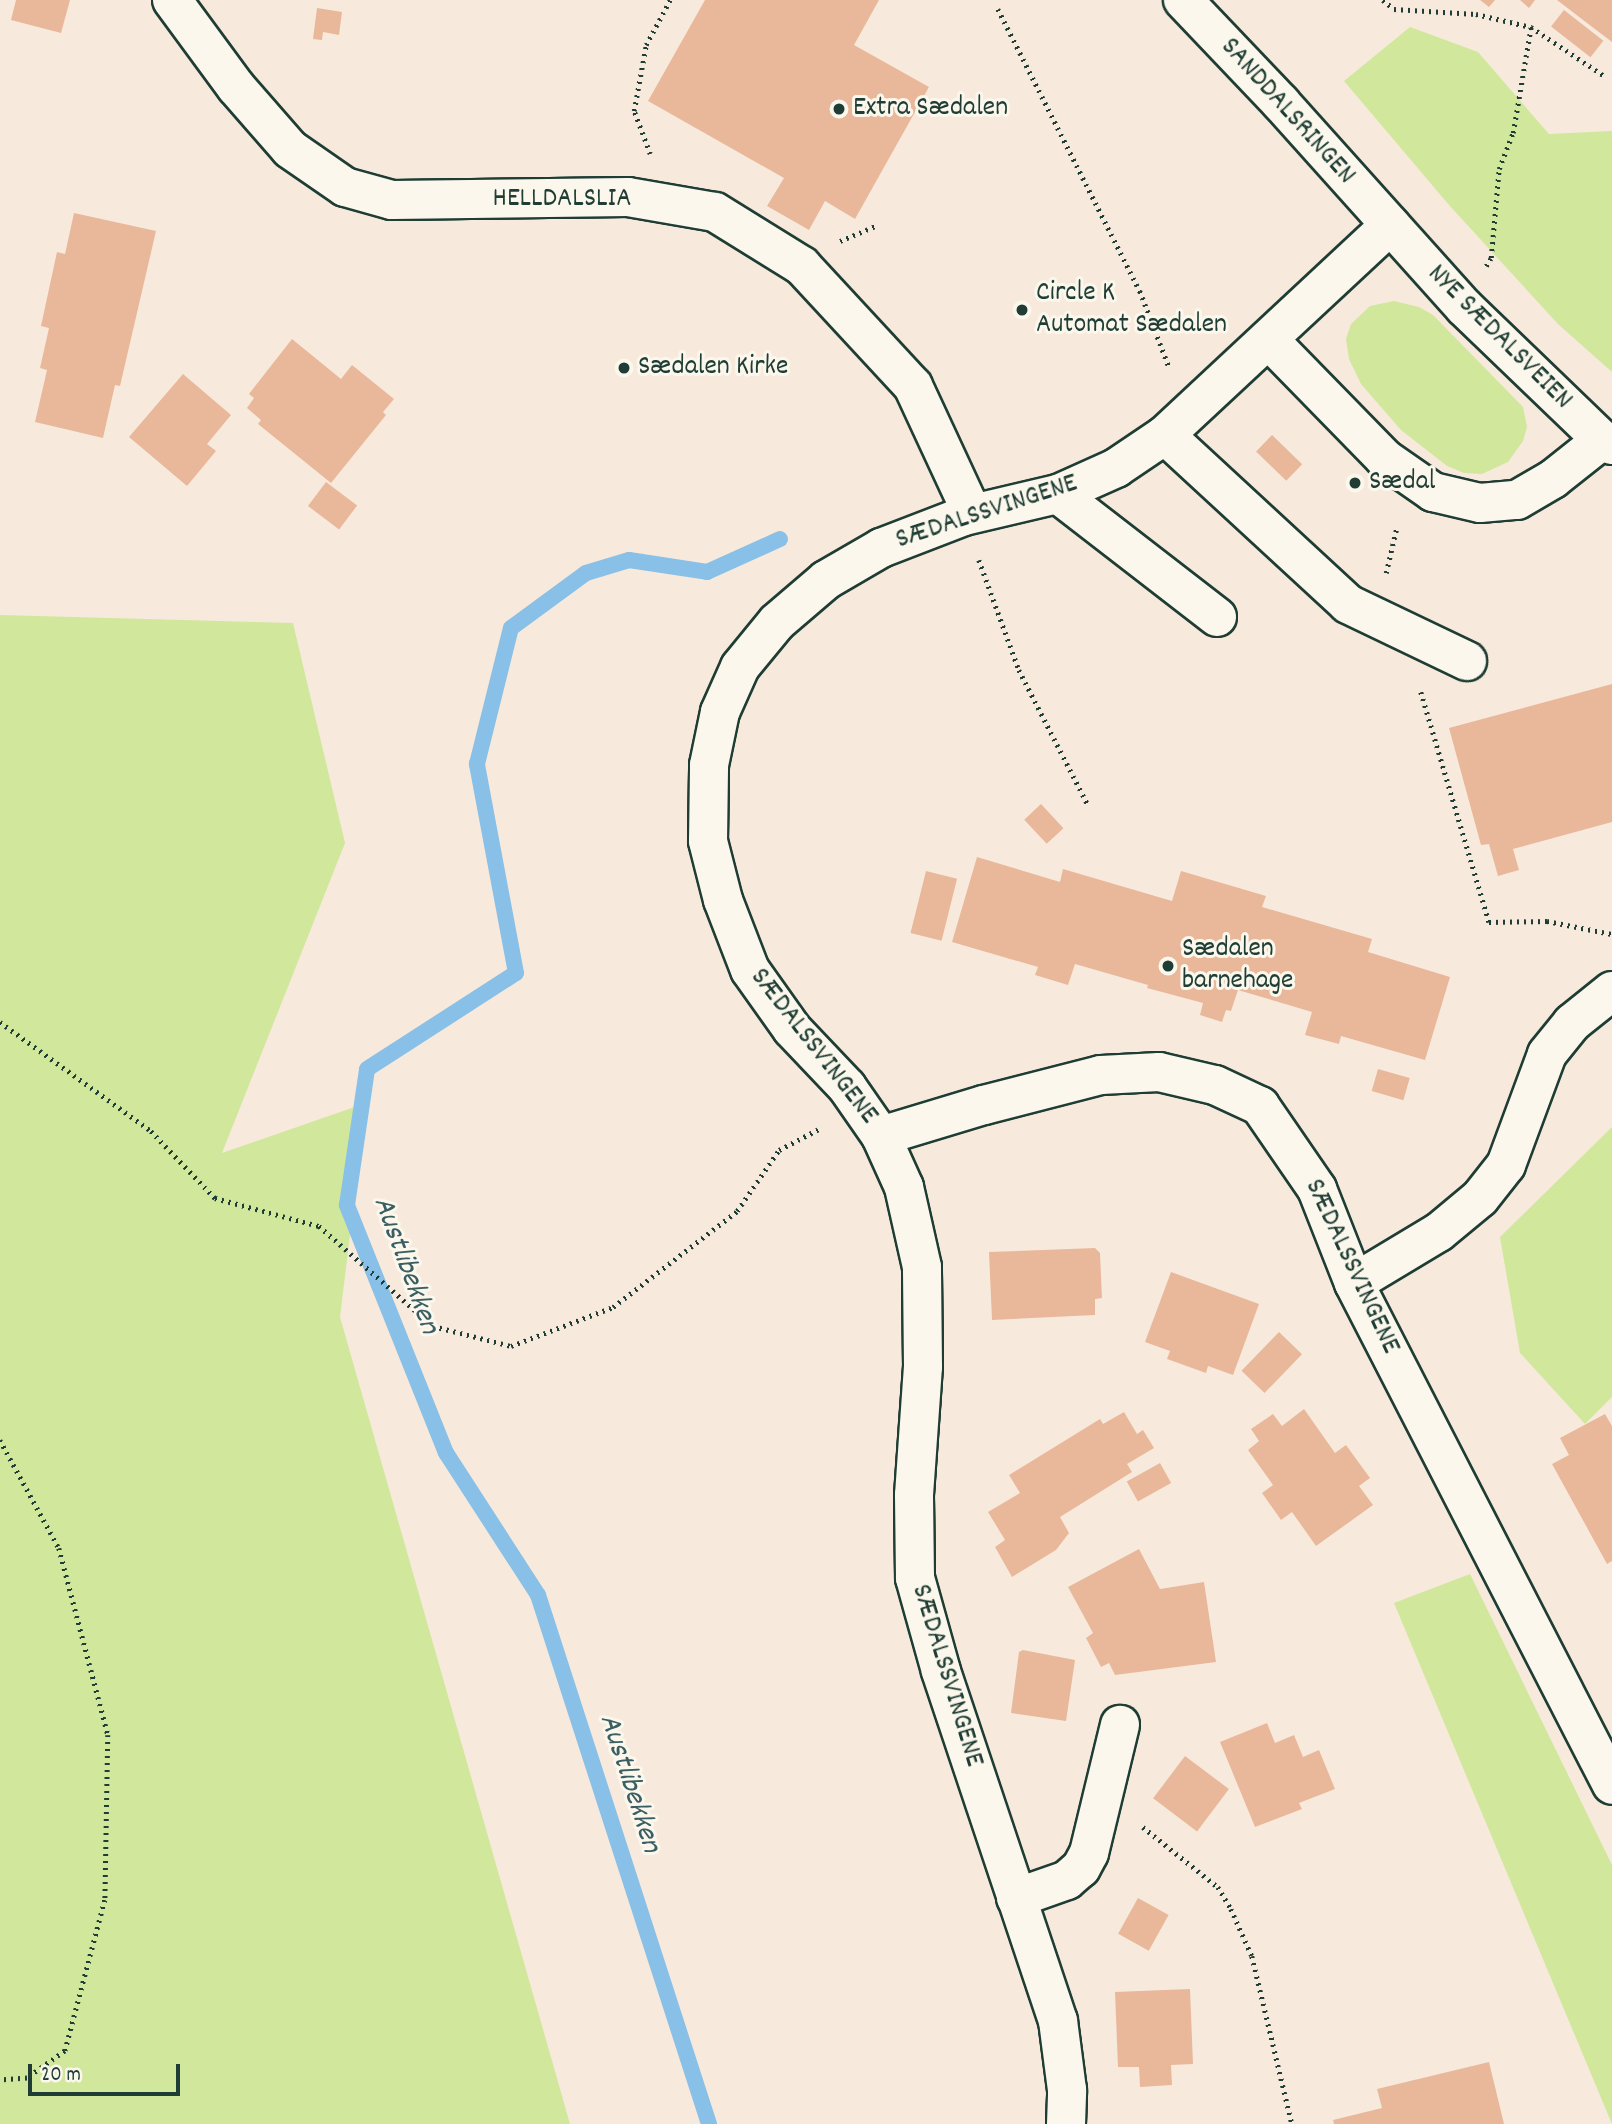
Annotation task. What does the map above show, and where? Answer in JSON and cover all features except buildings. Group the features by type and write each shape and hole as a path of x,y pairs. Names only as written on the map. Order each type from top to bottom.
{"street":[{"name":"HELLDALSLIA","path":"172,0 236,87 290,149 345,187 392,200 628,197 715,212 802,265 913,386 968,515"},
{"name":"SANDDALSRINGEN","path":"1184,0 1390,225"},
{"name":"SÆDALSSVINGENE","path":"1066,2124 1067,2090 1058,2021 941,1671 915,1578 914,1495 923,1367 922,1267 904,1187 881,1136 847,1087 792,1029 750,970 723,900 708,841 709,765 720,712 740,667 777,622 826,580 881,548 968,515 1058,494 1115,468 1165,435 1390,225"},
{"name":"NYE SÆDALSVEIEN","path":"1390,225 1464,307 1607,443"},
{"path":"1269,340 1384,458 1433,492 1480,503 1517,500 1553,480 1607,443"},
{"path":"1165,435 1348,604 1467,661"},
{"path":"1058,494 1217,617"},
{"path":"1354,1283 1439,1232 1480,1198 1506,1166 1547,1054 1572,1023 1612,991"},
{"name":"SÆDALSSVINGENE","path":"881,1136 984,1105 1101,1075 1159,1072 1215,1085 1260,1106 1293,1150 1317,1189 1354,1283 1612,1785"},
{"path":"1016,1898 1067,1880 1082,1868 1089,1853 1120,1725"}],"path":[{"path":"653,164 634,111 646,45 670,0"},
{"path":"1383,0 1394,9 1476,14 1531,27 1603,75"},
{"path":"998,9 1140,291 1173,374"},
{"path":"1485,268 1491,258 1499,169 1513,133 1531,27"},
{"path":"968,515 1019,670 1087,805"},
{"path":"1402,630 1489,922 1547,920 1612,934"},
{"path":"0,1022 151,1131 215,1198 319,1226 433,1325 512,1346 612,1307 737,1211 779,1150 820,1129 881,1136"},
{"path":"0,1440 59,1548 108,1735 105,1900 65,2051 27,2078 0,2080"},
{"path":"1172,1848 1218,1887 1247,1944 1292,2124"}],"green space":[{"path":"1410,27 1478,52 1549,134 1612,131 1612,372 1558,324 1449,205 1344,81"},
{"path":"1394,301 1419,307 1433,315 1523,407 1527,427 1523,441 1508,462 1482,474 1464,473 1447,466 1401,430 1361,384 1349,359 1346,339 1351,324 1370,306"},
{"path":"0,615 293,623 345,843 222,1153 366,1103 340,1317 570,2124 0,2124"},
{"path":"1612,1127 1612,1397 1585,1424 1520,1353 1500,1237"},
{"path":"1470,1574 1612,1865 1612,2124 1394,1603"}],"waterway":[{"name":"Austlibekken","path":"709,2124 538,1595 446,1453 347,1205 367,1069 516,973 477,764 511,628 586,573 629,560 707,572 780,539"}],"place":[{"name":"Extra Sædalen","path":"839,109"},
{"name":"Circle K Automat Sædalen","path":"1022,310"},
{"name":"Sædalen Kirke","path":"624,368"},
{"name":"Sædal","path":"1355,483"},
{"name":"Sædalen barnehage","path":"1168,966"}]}
